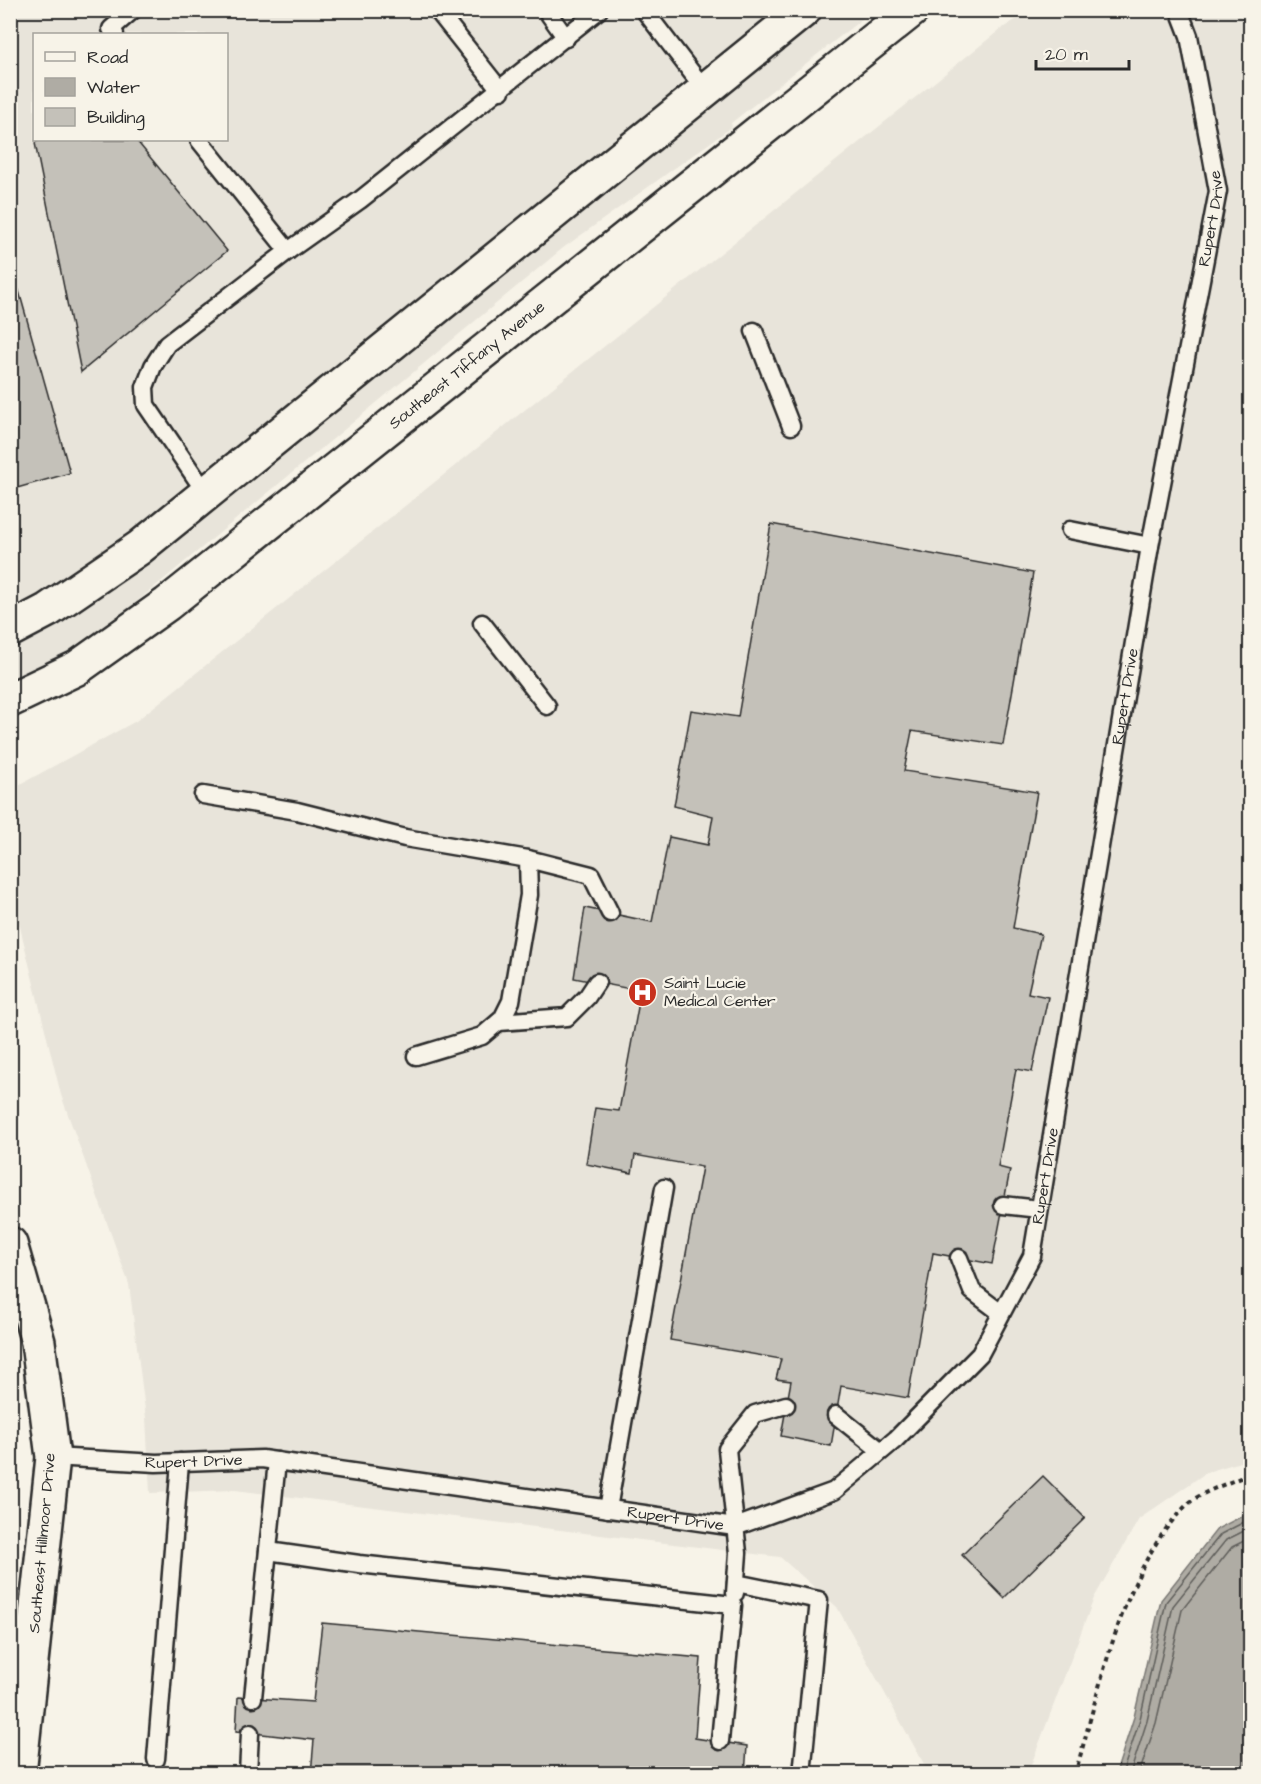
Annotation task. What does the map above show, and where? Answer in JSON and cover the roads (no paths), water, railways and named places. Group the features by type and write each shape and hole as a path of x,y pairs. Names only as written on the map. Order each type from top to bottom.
{"street":[{"path":"10,630 48,610 139,548 804,10"},
{"name":"Southeast Tiffany Avenue","path":"10,700 77,668 166,604 912,10"},
{"name":"Southeast Hillmoor Drive","path":"10,1244 38,1342 53,1457 19,1773"}],"lane":[{"path":"114,33 111,29 133,10"},
{"path":"437,10 501,91"},
{"path":"546,10 566,38"},
{"path":"206,493 146,405 145,387 153,366 168,344 501,91 600,10"},
{"path":"644,10 705,90"},
{"name":"Rupert Drive","path":"53,1457 180,1462 262,1459 735,1527 834,1491 881,1450 980,1354 1032,1256 1150,546 1218,191 1189,36 1179,10"},
{"path":"200,141 288,251"},
{"path":"754,331 791,426"},
{"path":"1071,530 1150,546"},
{"path":"482,623 547,706"},
{"path":"203,795 297,811 405,838 528,859 591,875 610,913"},
{"path":"416,1056 482,1036 499,1022 511,1001 529,895 528,859"},
{"path":"499,1022 567,1017 587,997 597,982"},
{"path":"608,1509 664,1188"},
{"path":"1003,1205 1039,1209"},
{"path":"959,1258 972,1291 1002,1313"},
{"path":"720,1741 738,1553 727,1449 755,1413 786,1405"},
{"path":"836,1415 881,1450"},
{"path":"253,1698 277,1461"},
{"path":"156,1760 180,1462"},
{"path":"268,1551 359,1564 733,1605"},
{"path":"736,1583 819,1600 802,1773"},
{"path":"248,1773 250,1733"}],"water":[{"path":"1250,1512 1250,1773 1116,1773 1134,1717 1161,1600 1217,1529"}],"place":[{"name":"Saint Lucie Medical Center","path":"643,992"}]}
